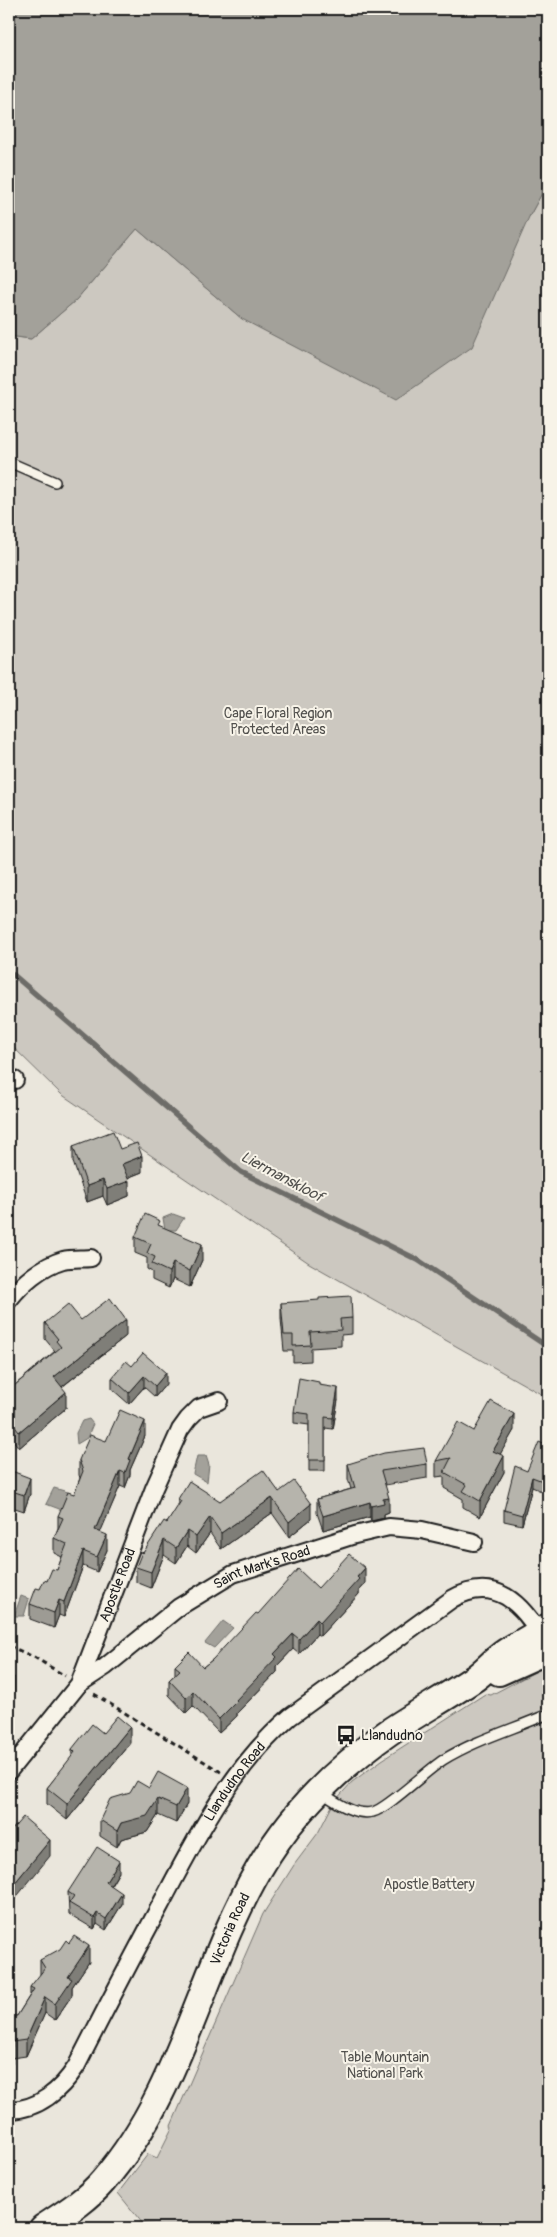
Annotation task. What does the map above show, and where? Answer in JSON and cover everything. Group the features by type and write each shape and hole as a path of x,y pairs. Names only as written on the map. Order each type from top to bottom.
{"main road":[{"name":"Victoria Road","path":"43,2228 85,2198 103,2181 142,2125 164,2086 218,1953 259,1869 282,1834 319,1790 340,1769 374,1743 476,1678 505,1652 546,1640"}],"street":[{"path":"9,1300 27,1280 42,1270 63,1260 91,1258"},
{"name":"Apostle Road","path":"9,1771 79,1684 168,1453 188,1418 199,1408 219,1400"},
{"name":"Saint Mark's Road","path":"79,1684 105,1667 179,1607 232,1574 354,1535 389,1527 422,1530 474,1542"},
{"name":"Llandudno Road","path":"9,2110 26,2107 50,2096 68,2079 204,1822 233,1779 270,1734 290,1717 462,1593 481,1589 501,1594 510,1599 522,1610 546,1640"}],"lane":[{"path":"9,462 55,482"},
{"path":"319,1790 343,1807 365,1813 373,1812 387,1804 445,1759 548,1714"}],"path":[{"path":"9,1646 34,1657 233,1779"}],"green space":[{"name":"Cape Floral Region Protected Areas","path":"548,182 548,1398 309,1263 61,1094 9,1043 9,336 31,339 76,300 137,229 242,319 529,217"},
{"name":"Table Mountain National Park","path":"548,1665 548,2228 173,2228 143,2224 118,2193 148,2154 157,2158 172,2128 171,2126 263,1914 294,1865 318,1833 334,1802 352,1782 382,1760 485,1694 491,1695"}],"shaded area":[{"path":"9,9 548,9 548,182 529,217 472,347 396,400 242,319 137,229 76,300 31,339 9,336"},
{"path":"173,1214 184,1218 176,1230 165,1230 163,1218"},
{"path":"89,1419 93,1424 87,1438 77,1444 76,1433 82,1421"},
{"path":"197,1456 206,1456 209,1465 207,1482 193,1474"},
{"path":"54,1488 68,1492 62,1510 46,1504"},
{"path":"21,1596 29,1599 24,1616 14,1616"},
{"path":"223,1621 233,1628 214,1648 205,1643"}],"building":[{"path":"113,1131 120,1149 137,1143 142,1156 122,1164 129,1181 107,1189 103,1180 87,1186 73,1146"},
{"path":"145,1214 160,1221 158,1225 202,1244 190,1271 173,1263 169,1272 152,1264 155,1257 147,1253 151,1244 135,1237"},
{"path":"351,1296 352,1318 340,1319 341,1330 310,1332 311,1345 293,1346 293,1335 284,1335 281,1303"},
{"path":"110,1298 126,1320 54,1377 66,1392 19,1432 9,1419 9,1402 13,1399 9,1394 9,1390 61,1347 56,1341 58,1339 45,1323 68,1304 81,1320"},
{"path":"143,1353 166,1373 155,1386 144,1376 129,1393 112,1378 126,1361 132,1366"},
{"path":"299,1378 319,1382 319,1385 338,1388 333,1418 325,1417 325,1460 309,1460 309,1414 294,1412"},
{"path":"491,1401 514,1414 493,1451 504,1456 480,1501 463,1491 467,1485 444,1472 451,1458 436,1461 458,1422 474,1431"},
{"path":"120,1410 145,1421 125,1473 120,1471 95,1530 107,1535 97,1557 83,1551 64,1602 59,1600 54,1613 30,1604 36,1588 40,1589 44,1580 47,1581 52,1569 57,1570 67,1544 54,1538 63,1518 58,1516 68,1492 74,1494 83,1471 79,1460 90,1435 106,1441"},
{"path":"539,1442 548,1446 548,1483 532,1477 522,1515 504,1510 515,1466 527,1471"},
{"path":"424,1448 427,1464 381,1471 389,1498 383,1499 384,1503 371,1506 370,1502 323,1516 317,1499 355,1488 348,1464 384,1453"},
{"path":"9,1470 30,1478 24,1495 9,1490"},
{"path":"263,1470 279,1492 294,1481 311,1504 289,1522 272,1498 221,1533 210,1517 196,1537 187,1531 176,1548 164,1540 151,1572 136,1567 142,1552 164,1521 167,1523 181,1501 178,1499 189,1481 220,1501"},
{"path":"349,1554 365,1568 357,1577 359,1579 320,1622 317,1619 299,1639 293,1634 274,1654 277,1657 219,1719 193,1691 186,1698 169,1680 180,1670 175,1666 189,1652 203,1667 212,1660 256,1613 258,1614 298,1569 318,1588"},
{"path":"9,1672 14,1677 9,1684"},
{"path":"117,1716 130,1727 67,1804 47,1788 75,1752 72,1749 92,1724 103,1733"},
{"path":"158,1772 187,1788 176,1807 158,1799 147,1816 121,1823 117,1831 100,1820 110,1799 130,1793 137,1781 149,1788"},
{"path":"23,1817 50,1840 9,1890 9,1829 11,1831"},
{"path":"97,1847 119,1861 106,1882 122,1893 106,1919 97,1913 94,1918 69,1903 74,1896 68,1892"},
{"path":"74,1936 89,1946 68,1977 72,1979 55,2004 45,1997 26,2040 12,2042 12,2047 9,2047 9,2016 17,2016 34,1989 30,1987 45,1968 40,1960 60,1949 66,1940 69,1943"}],"waterway":[{"name":"Liermanskloof","path":"9,971 241,1172 418,1260 548,1347"}],"place":[{"name":"Llandudno","path":"346,1735"}],"park label":[{"name":"Apostle Battery","path":"429,1884"}]}
